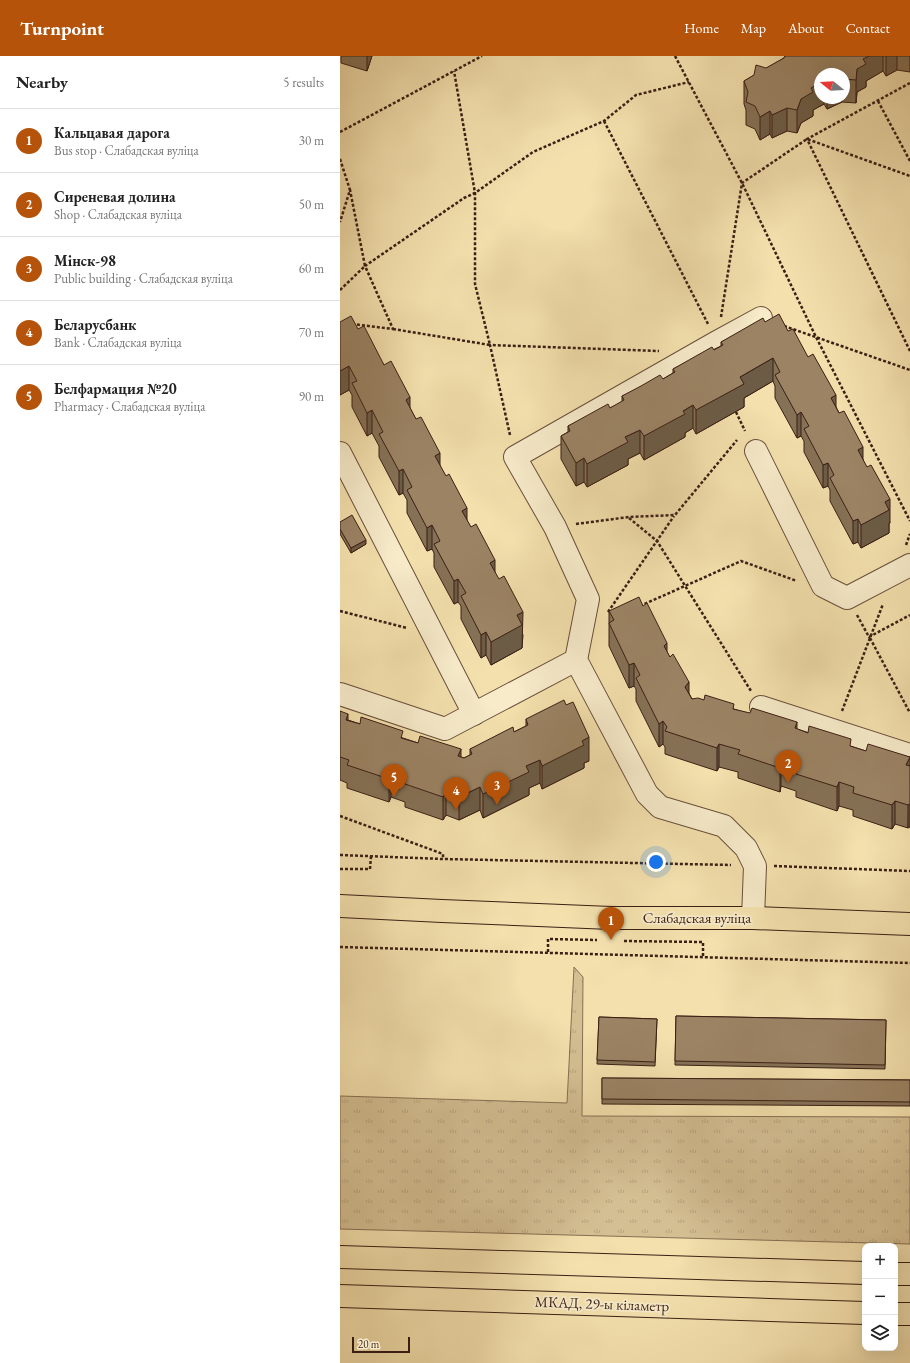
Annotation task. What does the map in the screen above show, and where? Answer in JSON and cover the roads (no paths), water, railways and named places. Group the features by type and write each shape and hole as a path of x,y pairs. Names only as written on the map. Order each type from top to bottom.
{"main road":[{"name":"Слабадская вуліца","path":"340,906 611,918 753,918 910,924"},
{"path":"340,1257 862,1273"},
{"path":"898,1274 910,1274"},
{"name":"МКАД, 29-ы кіламетр","path":"340,1296 862,1313"},
{"path":"898,1314 910,1314"}],"lane":[{"path":"753,918 755,866 746,848 724,826 660,807 647,794 576,660 588,599 555,527 515,457 761,318"},
{"path":"756,451 823,586 847,598 902,569"},
{"path":"340,453 474,714"},
{"path":"340,694 445,729 576,660"},
{"path":"761,707 910,755"}],"place":[{"name":"Сиреневая долина","path":"788,783"},
{"name":"Белфармация №20","path":"394,797"},
{"name":"Мінск-98","path":"497,805"},
{"name":"Беларусбанк","path":"456,810"},
{"name":"Кальцавая дарога","path":"611,940"}]}
